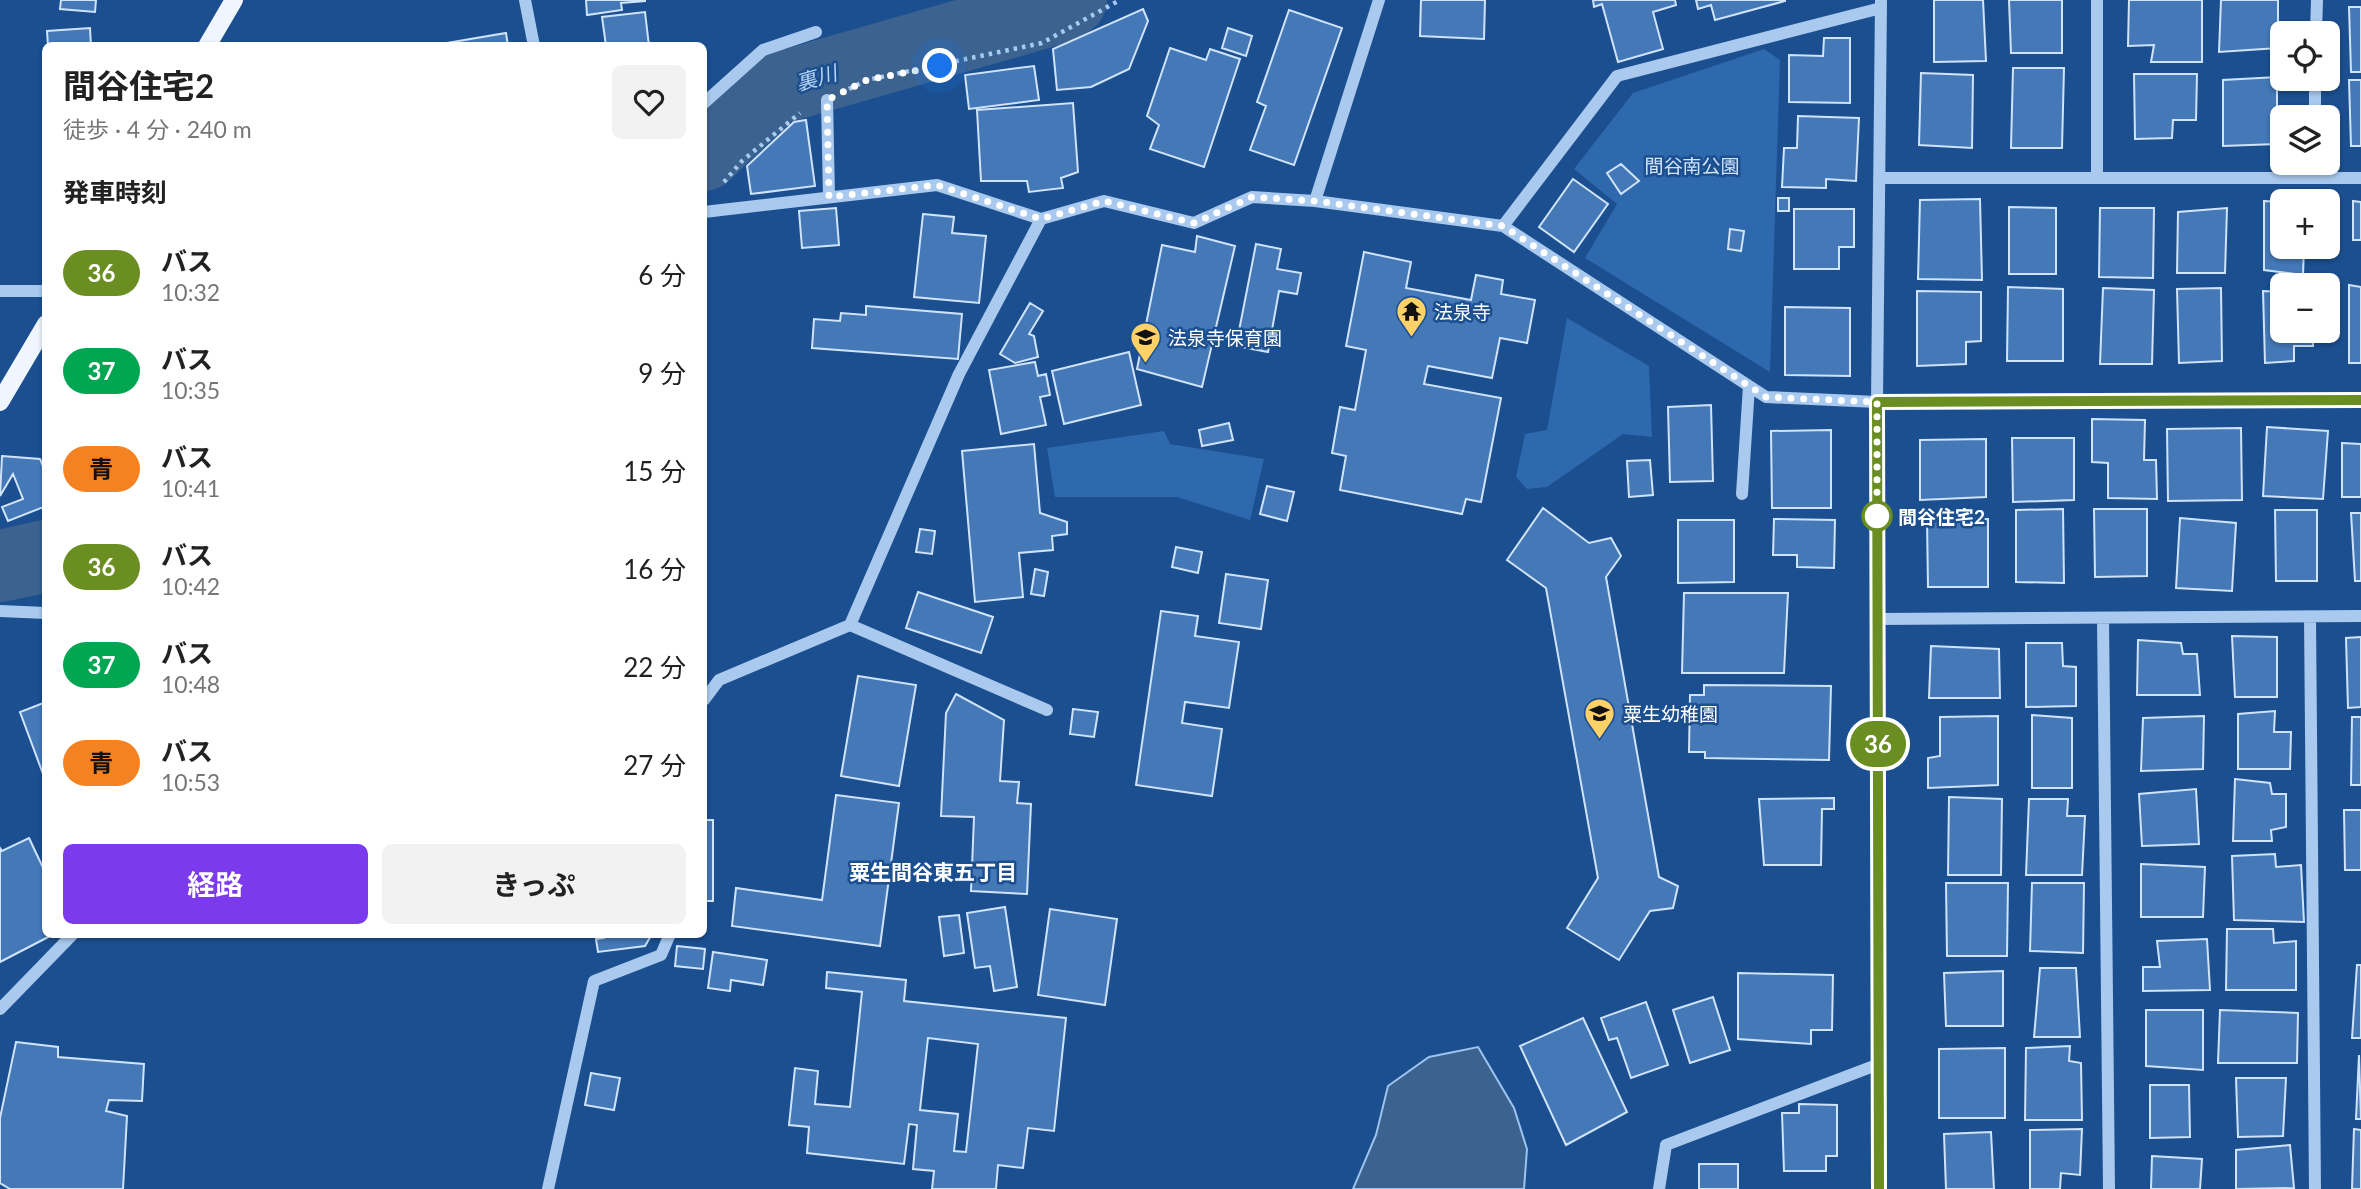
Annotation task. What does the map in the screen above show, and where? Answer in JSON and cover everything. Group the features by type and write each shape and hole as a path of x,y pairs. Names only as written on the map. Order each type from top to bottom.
{"main road":[{"path":"209,42 234,0"},
{"path":"0,402 42,331"}],"street":[{"path":"525,0 533,42"},
{"path":"1315,201 1379,0"},
{"path":"2097,0 2097,178"},
{"path":"2316,21 2317,0"},
{"path":"1503,226 1617,76 1881,4 1877,402 1879,1189"},
{"path":"707,100 763,50 817,32"},
{"path":"827,100 829,197"},
{"path":"1879,178 2361,178"},
{"path":"707,212 937,185 1041,219 1104,201 1194,223 1252,197 1315,201 1503,226 1766,397 1877,402 2361,400"},
{"path":"707,696 719,680 850,625 959,374 1041,219"},
{"path":"0,291 42,291"},
{"path":"1742,494 1749,386"},
{"path":"0,611 42,613"},
{"path":"1877,619 2361,616"},
{"path":"2310,617 2315,1189"},
{"path":"2103,618 2109,1189"},
{"path":"850,625 1047,710"},
{"path":"0,1009 69,938"},
{"path":"548,1189 594,981 661,955 668,938"},
{"path":"1659,1189 1666,1145 1879,1064"}],"path":[{"path":"719,188 742,161 795,116 867,80 1042,43 1120,0"}],"green space":[{"name":"間谷南公園","path":"1764,49 1780,60 1770,372 1585,258 1617,204 1574,169 1633,93"},
{"path":"1567,318 1649,366 1652,437 1623,434 1547,487 1527,489 1516,477 1525,434 1547,430"},
{"path":"1164,431 1170,444 1264,459 1250,520 1177,497 1055,497 1047,448"}],"shaded area":[{"path":"1478,1047 1514,1108 1527,1149 1524,1189 1353,1189 1376,1135 1388,1086 1429,1057"}],"building":[{"path":"61,0 96,0 95,12 60,9"},
{"path":"586,0 645,1 621,3 622,10 587,15"},
{"path":"1421,0 1485,0 1484,39 1420,36"},
{"path":"1593,0 1675,0 1676,5 1653,12 1663,49 1618,62 1602,4 1594,7"},
{"path":"1696,0 1785,1 1715,20 1711,5 1698,9"},
{"path":"1934,0 1983,0 1986,61 1934,62"},
{"path":"2009,0 2062,0 2062,53 2011,53"},
{"path":"2129,0 2202,0 2202,62 2151,62 2154,45 2128,46"},
{"path":"2221,0 2278,0 2278,21 2270,21 2270,49 2219,52"},
{"path":"2349,7 2361,7 2361,72 2351,72"},
{"path":"1143,9 1148,21 1129,69 1091,87 1057,90 1053,49"},
{"path":"1289,10 1342,28 1294,165 1250,150 1266,106 1257,102"},
{"path":"645,12 649,42 605,42 602,17"},
{"path":"90,28 91,42 48,42 47,31"},
{"path":"1228,28 1252,36 1246,56 1222,48"},
{"path":"506,33 507,42 453,42"},
{"path":"1824,38 1850,38 1850,103 1789,102 1789,55 1823,56"},
{"path":"1170,48 1206,60 1210,49 1240,59 1204,167 1150,149 1159,125 1147,116"},
{"path":"1034,66 1039,100 969,109 965,75"},
{"path":"2013,68 2064,68 2062,148 2011,148"},
{"path":"1921,73 1973,75 1972,148 1919,145"},
{"path":"2134,74 2197,74 2196,120 2173,120 2172,138 2135,139"},
{"path":"2270,77 2270,91 2277,91 2277,105 2270,105 2270,144 2223,146 2223,80"},
{"path":"2349,80 2361,80 2361,146 2351,146"},
{"path":"1073,103 1078,172 1061,178 1063,188 1029,192 1027,181 981,181 977,110"},
{"path":"1798,116 1859,118 1856,181 1826,179 1826,188 1782,187 1784,148 1797,148"},
{"path":"806,120 815,186 751,194 747,166 794,122"},
{"path":"1621,164 1639,181 1621,194 1607,173"},
{"path":"1573,179 1608,204 1574,252 1539,227"},
{"path":"1778,198 1789,198 1789,211 1778,211"},
{"path":"1980,199 1982,280 1918,279 1920,200"},
{"path":"2264,201 2270,201 2270,259 2304,259 2303,273 2264,270"},
{"path":"2353,201 2361,202 2361,240 2353,240"},
{"path":"2009,207 2056,208 2056,274 2009,274"},
{"path":"836,208 839,245 802,248 799,211"},
{"path":"2100,208 2154,208 2153,278 2099,277"},
{"path":"2227,208 2225,273 2177,273 2178,212"},
{"path":"1794,209 1854,209 1854,247 1839,247 1839,269 1794,269"},
{"path":"923,214 954,217 952,233 986,236 979,303 914,297"},
{"path":"1730,229 1744,231 1741,251 1728,249"},
{"path":"1197,236 1235,246 1202,387 1137,369 1162,245 1195,252"},
{"path":"1256,244 1281,249 1277,269 1301,273 1297,294 1279,291 1268,352 1236,346"},
{"path":"1364,252 1411,262 1406,288 1471,300 1476,275 1503,280 1501,294 1535,300 1527,343 1500,338 1492,378 1428,366 1424,384 1501,398 1481,502 1466,499 1462,514 1340,490 1346,456 1332,453 1340,407 1355,410 1366,350 1346,346"},
{"path":"2349,285 2361,287 2361,363 2349,363"},
{"path":"2008,287 2063,289 2063,361 2007,361"},
{"path":"2103,288 2154,290 2152,364 2100,364"},
{"path":"2221,288 2222,361 2179,363 2177,289"},
{"path":"1917,291 1981,292 1981,341 1966,342 1966,364 1917,366"},
{"path":"2263,291 2270,291 2270,343 2313,343 2313,346 2294,346 2294,361 2265,363"},
{"path":"1030,303 1043,311 1029,334 1034,336 1038,357 1015,363 1000,354"},
{"path":"866,306 962,314 958,359 812,348 814,319 840,321 841,313 866,315"},
{"path":"1785,307 1850,308 1850,376 1785,375"},
{"path":"1129,352 1141,405 1064,424 1052,371"},
{"path":"1035,362 1038,376 1046,374 1050,395 1040,397 1046,425 1001,434 989,370"},
{"path":"1711,405 1713,481 1670,482 1668,407"},
{"path":"2092,419 2145,420 2144,460 2156,460 2157,499 2108,498 2108,463 2092,462"},
{"path":"1229,423 1233,440 1202,446 1199,430"},
{"path":"2267,427 2328,431 2323,499 2263,496"},
{"path":"2241,428 2242,500 2168,501 2167,429"},
{"path":"1831,430 1831,508 1772,508 1771,431"},
{"path":"2012,438 2074,438 2074,500 2013,502"},
{"path":"1986,439 1986,497 1920,500 1920,440"},
{"path":"2342,443 2361,444 2361,497 2342,497"},
{"path":"1034,444 1040,513 1067,522 1067,534 1052,536 1053,550 1019,553 1023,597 975,602 962,451"},
{"path":"2,456 40,459 42,508 8,521 2,507 23,499 13,474 0,496"},
{"path":"1650,460 1653,495 1629,497 1627,461"},
{"path":"1267,486 1294,492 1287,521 1260,514"},
{"path":"1543,508 1589,543 1611,538 1621,556 1606,577 1659,877 1678,886 1673,908 1650,911 1619,960 1567,928 1598,878 1546,588 1507,560"},
{"path":"2063,509 2064,583 2016,582 2016,510"},
{"path":"2094,509 2147,509 2147,576 2095,577"},
{"path":"2275,510 2317,510 2317,581 2276,581"},
{"path":"2351,513 2361,513 2361,581 2355,581"},
{"path":"2180,518 2236,523 2232,591 2176,588"},
{"path":"1774,519 1835,520 1834,568 1797,567 1797,555 1773,555"},
{"path":"1927,519 1988,519 1988,587 1928,587"},
{"path":"1678,520 1734,520 1734,582 1678,583"},
{"path":"920,529 935,531 932,554 916,552"},
{"path":"1176,547 1202,552 1198,573 1172,567"},
{"path":"1035,569 1048,572 1044,596 1031,594"},
{"path":"1226,574 1268,580 1261,629 1219,623"},
{"path":"918,592 993,617 981,653 906,628"},
{"path":"1684,593 1788,593 1784,673 1682,673"},
{"path":"1161,611 1198,616 1195,636 1239,642 1229,708 1185,702 1182,723 1222,729 1212,796 1136,785"},
{"path":"2232,636 2277,637 2277,697 2235,697"},
{"path":"2361,637 2361,707 2348,708 2346,638"},
{"path":"2138,640 2181,643 2183,654 2197,654 2200,695 2137,695"},
{"path":"2026,643 2062,643 2063,666 2076,667 2076,706 2026,707"},
{"path":"1931,646 1999,649 2000,698 1929,698"},
{"path":"858,676 916,685 899,786 841,776"},
{"path":"1704,685 1831,686 1829,760 1705,758 1705,752 1689,752 1690,695 1704,695"},
{"path":"956,694 1004,720 1000,781 1019,782 1017,803 1031,804 1027,894 971,891 974,817 941,816 946,713"},
{"path":"42,704 42,771 20,712"},
{"path":"1073,709 1098,712 1094,737 1070,734"},
{"path":"2275,711 2274,732 2291,732 2290,769 2238,769 2238,714"},
{"path":"2032,715 2072,718 2072,788 2032,788"},
{"path":"1998,716 1998,785 1928,788 1928,758 1940,756 1940,717"},
{"path":"2204,716 2203,769 2141,771 2143,718"},
{"path":"2352,717 2361,717 2361,785 2351,785"},
{"path":"2235,779 2270,783 2272,794 2286,794 2286,827 2271,830 2272,841 2233,841"},
{"path":"2196,789 2199,844 2142,846 2139,794"},
{"path":"836,795 899,803 880,946 732,926 736,888 822,900"},
{"path":"1949,797 2002,799 2001,875 1948,875"},
{"path":"1834,798 1834,809 1822,809 1821,865 1764,865 1759,799"},
{"path":"2029,799 2068,799 2067,816 2085,816 2082,875 2026,875"},
{"path":"2344,810 2361,810 2361,870 2345,870"},
{"path":"707,820 713,820 713,901 707,901"},
{"path":"29,838 42,866 42,938 46,938 0,962 0,848 2,851"},
{"path":"2275,854 2276,867 2301,865 2304,922 2234,920 2232,856"},
{"path":"2141,864 2205,867 2203,917 2141,917"},
{"path":"1946,883 2008,883 2007,956 1947,956"},
{"path":"2032,883 2084,883 2083,953 2030,951"},
{"path":"1005,907 1017,987 994,991 990,966 975,968 967,913"},
{"path":"1050,909 1117,919 1105,1005 1038,995"},
{"path":"959,915 964,953 944,956 939,917"},
{"path":"2227,929 2273,929 2274,943 2296,941 2296,990 2226,990"},
{"path":"650,938 645,946 598,952 596,939"},
{"path":"2207,939 2210,990 2143,991 2143,967 2160,967 2157,941"},
{"path":"677,946 705,949 703,969 675,966"},
{"path":"713,952 767,960 763,985 731,980 730,991 708,988"},
{"path":"2357,965 2361,965 2361,1038 2352,1038"},
{"path":"2040,968 2076,968 2080,1037 2034,1037"},
{"path":"2003,971 2003,1026 1946,1026 1944,973"},
{"path":"827,972 906,980 904,1001 1066,1018 1054,1131 1028,1128 1023,1168 998,1165 996,1189 932,1189 934,1171 913,1169 917,1125 909,1124 904,1164 807,1153 809,1127 789,1125 795,1068 818,1071 815,1104 850,1107 862,992 826,988","holes":["928,1038 978,1044 966,1152 954,1151 958,1114 920,1110"]},
{"path":"1738,973 1833,975 1832,1030 1811,1030 1811,1044 1738,1039"},
{"path":"1713,997 1730,1050 1690,1063 1673,1010"},
{"path":"1646,1002 1668,1065 1631,1078 1617,1038 1609,1040 1601,1018"},
{"path":"2146,1010 2203,1010 2203,1070 2146,1066"},
{"path":"2220,1010 2298,1013 2297,1063 2218,1063"},
{"path":"1583,1018 1627,1112 1566,1145 1520,1046"},
{"path":"16,1042 58,1047 58,1057 144,1064 142,1101 109,1100 106,1111 127,1116 123,1189 10,1189 0,1183 0,1118"},
{"path":"2070,1046 2069,1061 2081,1063 2082,1120 2025,1120 2026,1048"},
{"path":"2005,1048 2005,1118 1939,1118 1939,1049"},
{"path":"2359,1055 2361,1119 2356,1119"},
{"path":"591,1073 620,1078 614,1110 585,1105"},
{"path":"2236,1078 2286,1078 2283,1136 2238,1137"},
{"path":"2150,1085 2189,1085 2190,1137 2150,1138"},
{"path":"1799,1104 1837,1105 1837,1156 1826,1156 1826,1171 1784,1171 1782,1113 1799,1113"},
{"path":"2082,1129 2080,1175 2061,1173 2060,1189 2030,1189 2030,1130"},
{"path":"2354,1129 2361,1130 2361,1189 2352,1189"},
{"path":"1991,1132 1994,1189 1946,1189 1944,1134"},
{"path":"2290,1145 2294,1188 2236,1189 2236,1150"},
{"path":"2152,1156 2202,1159 2200,1189 2151,1189"},
{"path":"1699,1164 1738,1164 1738,1189 1699,1189"}],"waterway":[{"name":"裏川","path":"707,152 772,90 1062,7 1071,0"},
{"name":"裏川","path":"0,566 42,557"}],"bus line":[{"name":"36","path":"1879,1189 1877,402 2361,400"}],"place":[{"name":"法泉寺","path":"1411,338"},
{"name":"法泉寺保育園","path":"1145,364"},
{"name":"間谷住宅2","path":"1877,516"},
{"name":"粟生幼稚園","path":"1600,740"}],"district":[{"name":"粟生間谷東五丁目","path":"933,871"}],"route":[{"path":"940,66 867,80 827,100 829,197 937,185 1041,219 1104,201 1194,223 1252,197 1315,201 1503,226 1766,397 1877,402 1877,516"}]}
